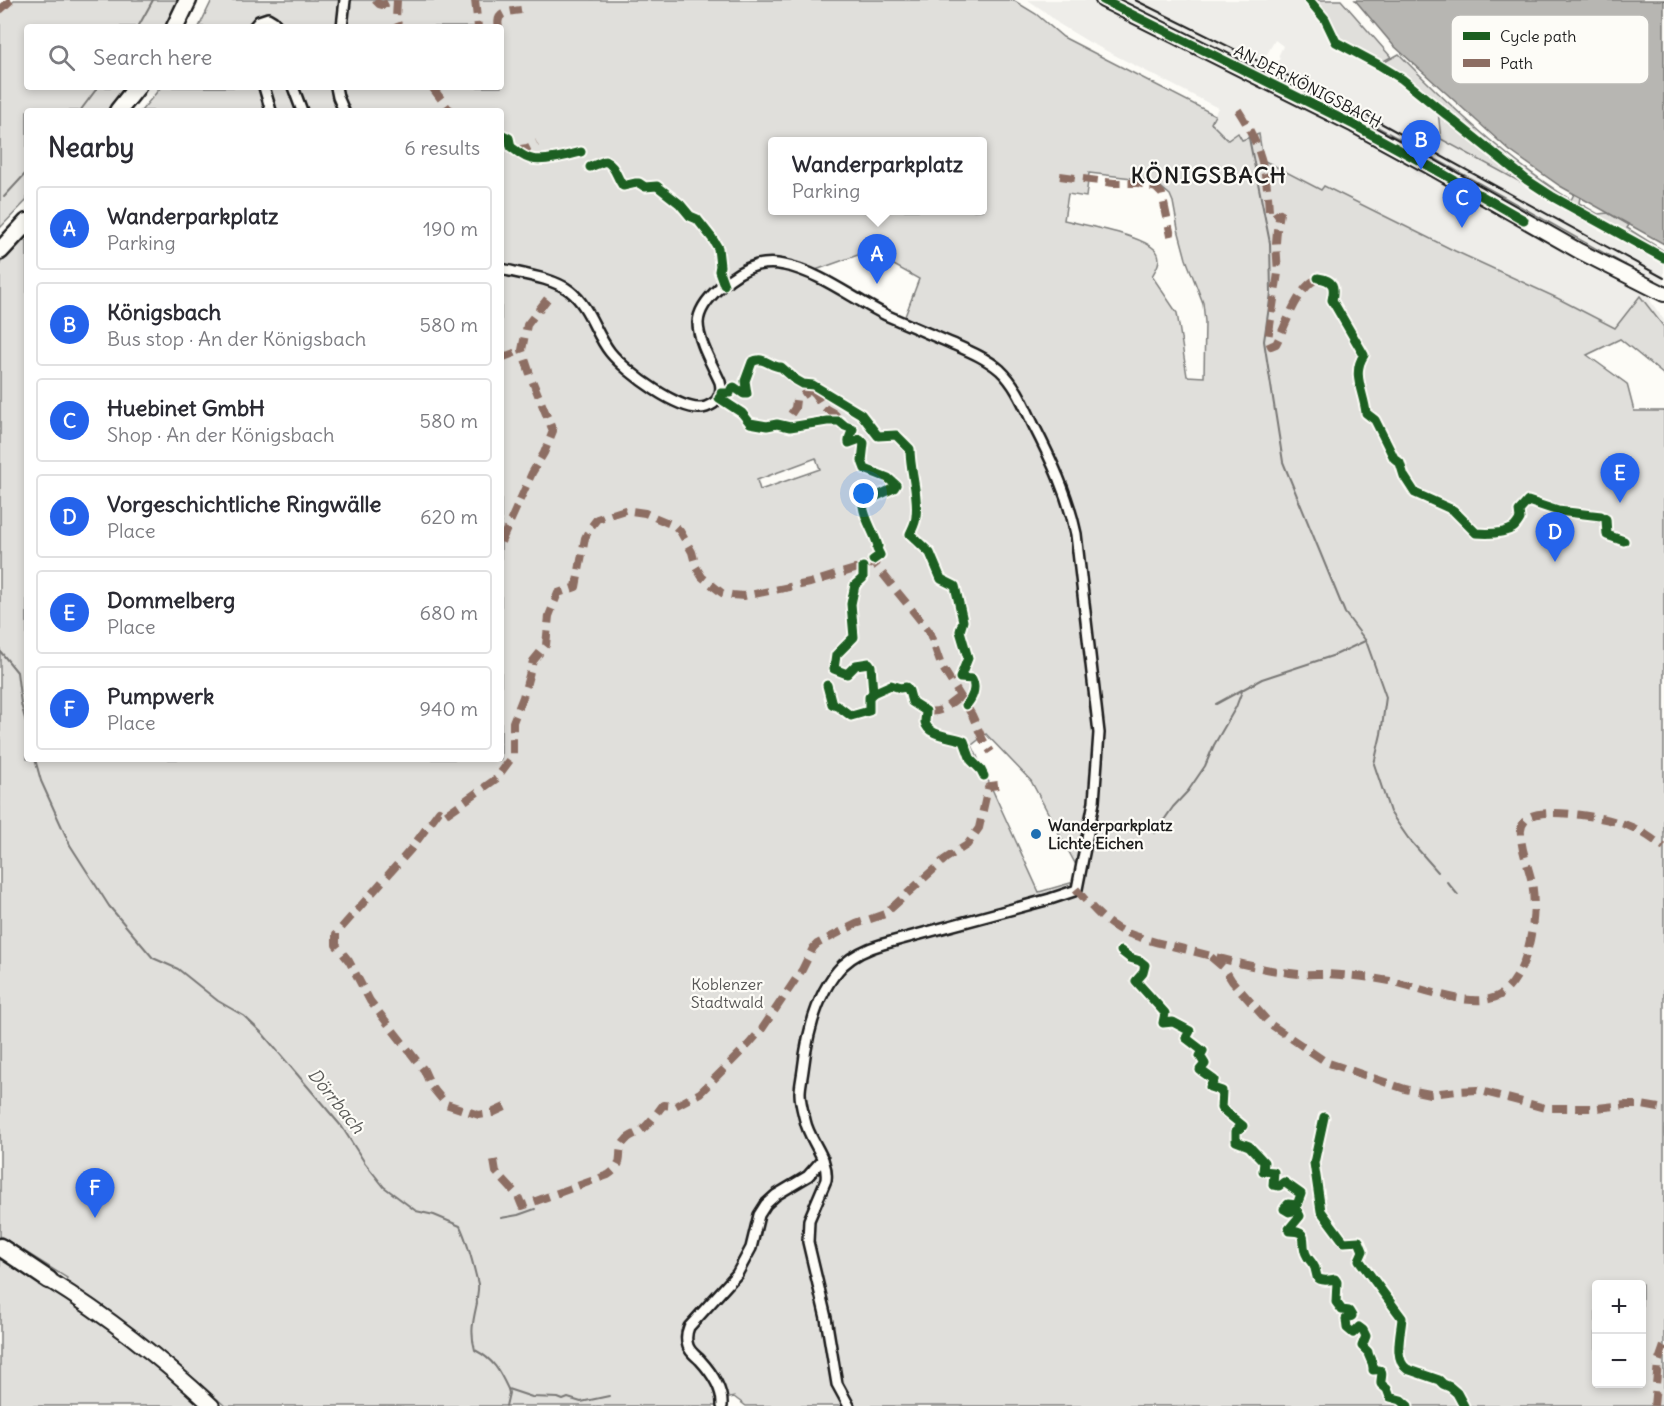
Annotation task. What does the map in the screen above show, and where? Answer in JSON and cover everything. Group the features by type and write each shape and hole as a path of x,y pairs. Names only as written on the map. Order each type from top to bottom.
{"highway":[{"path":"176,24 188,0"},
{"path":"186,24 198,0"},
{"path":"120,108 135,90"},
{"path":"131,108 146,90"},
{"path":"0,238 24,213"},
{"path":"0,251 24,225"},
{"path":"0,1248 49,1280"},
{"path":"0,1253 49,1280"}],"main road":[{"name":"AN DER KÖNIGSBACH","path":"1103,0 1354,125 1426,163 1579,251 1664,294"},
{"path":"49,1280 129,1336 212,1406"}],"street":[{"path":"342,24 345,0"},
{"path":"256,24 268,18 276,24"},
{"path":"265,90 270,108"},
{"path":"294,90 301,108"},
{"path":"337,90 343,108"},
{"path":"504,270 553,282 569,291 586,309 605,345 615,358 678,403 692,408 702,408 719,398 722,390 699,333 699,316 706,302 733,278 756,265 776,264 797,269 885,314 978,355 1000,370 1018,392 1048,454 1069,505 1076,534 1099,729 1094,802 1078,888 1050,899 878,946 853,957 842,966 829,984 806,1046 800,1089 806,1126 826,1169 826,1180 809,1220 808,1242 826,1318 836,1378 849,1406"},
{"path":"723,1406 715,1381 687,1345 688,1328 738,1274 751,1248 759,1215 766,1204 776,1195 808,1176 823,1159"}],"shaded area":[{"path":"1028,0 1307,0 1324,20 1335,44 1395,77 1438,111 1441,139 1664,261 1664,286 1370,123 1271,74 1280,58 1278,57 1283,46 1275,40 1255,80 1428,169 1653,292 1650,297 1651,302 1664,320 1664,327 1640,297 1615,328 1324,186 1321,190 1263,160 1260,140 1228,140 1210,123 1218,108 1089,42 1059,24"},
{"path":"1355,0 1664,0 1664,244 1560,186 1510,151 1393,45"}],"green space":[{"path":"14,0 180,0 168,24 24,24 24,90 126,90 111,108 24,108 24,203 0,228 0,14"},
{"name":"Koblenzer Stadtwald","path":"212,0 1013,0 1036,14 1063,37 1215,115 1211,123 1228,140 1238,133 1242,140 1259,134 1263,160 1321,190 1324,186 1615,328 1640,296 1664,327 1664,375 1620,339 1587,355 1627,384 1634,411 1664,411 1664,1406 746,1406 734,1397 725,1399 725,1406 225,1406 147,1341 65,1282 67,1278 0,1236 0,263 24,238 24,762 504,762 504,108 144,108 158,90 504,90 504,24 200,24","holes":["1089,173 1141,179 1157,184 1170,195 1186,259 1203,303 1204,377 1187,376 1177,313 1152,276 1159,257 1153,248 1130,237 1064,220 1068,194 1086,197","869,251 919,279 904,319 813,271","816,458 820,469 760,490 757,480","986,734 1031,781 1077,867 1074,882 1039,892 972,745"]},
{"path":"1307,0 1341,0 1391,57 1380,63 1340,42 1328,20 1315,5 1313,7"},
{"path":"1399,54 1460,113 1525,168 1571,200 1574,194 1580,197 1579,203 1598,214 1608,213 1629,225 1627,228 1664,251 1664,257 1566,203 1525,176 1483,144 1439,103 1436,105 1381,64"},
{"path":"1270,73 1409,144 1664,286 1664,289 1606,259 1394,139 1268,75"},
{"path":"1438,111 1509,169 1559,203 1441,139"},
{"path":"0,1259 95,1318 147,1357 203,1406 0,1406"}],"waterway":[{"path":"140,24 153,0"},
{"path":"82,108 96,90"},
{"name":"KÖNIGSBACH","path":"1248,133 1270,243 1271,293 1264,341 1283,462 1345,613 1366,641 1386,697 1374,764 1390,812 1408,838 1438,872"},
{"path":"4,197 24,175"},
{"path":"1216,704 1262,679 1335,655 1365,641"},
{"name":"Dörrbach","path":"0,651 17,672 24,715"},
{"path":"1155,833 1205,766 1242,691"},
{"name":"Dörrbach","path":"36,762 41,781 70,845 109,906 153,958 178,969 218,1001 244,1016 262,1033 342,1127 365,1163 384,1187 416,1211 434,1215 460,1226 478,1284 473,1326 475,1350 495,1366 508,1389 532,1397 563,1400 568,1398 581,1402 609,1396"},
{"name":"KÖNIGSBACH","path":"1447,882 1458,895"},
{"path":"501,1218 535,1209"},
{"path":"506,1406 508,1389"}],"railway":[{"path":"1135,0 1357,110 1664,278"}],"marked path":[{"path":"0,10 11,0"},
{"path":"375,0 383,5 393,0"},
{"path":"397,0 398,24"},
{"path":"475,0 478,24"},
{"path":"498,24 499,18 507,12 521,10"},
{"path":"434,90 448,108"},
{"path":"1238,110 1252,134 1261,158 1269,211 1274,217 1280,213 1276,243 1278,273 1268,339 1271,346 1276,344 1301,294 1315,280 1323,279"},
{"path":"515,150 537,143"},
{"path":"1060,176 1114,183 1138,183 1156,188 1162,194 1171,236"},
{"path":"504,535 553,431 522,350 527,325 548,298 554,298"},
{"path":"504,357 522,350"},
{"path":"810,390 824,407 836,415 839,421"},
{"path":"791,414 796,400 810,390"},
{"path":"505,1107 492,1113 479,1115 446,1104 431,1086 424,1070 370,1001 349,961 336,945 336,934 411,849 439,811 445,815 496,779 513,756 513,722 533,661 546,645 549,616 558,593 576,587 585,538 597,519 625,510 645,513 675,526 692,552 696,567 702,577 722,593 732,595 744,596 810,583 874,563 929,631 941,665 972,715 991,752"},
{"path":"926,711 941,710 961,696"},
{"path":"494,1160 496,1172 518,1196 522,1206 608,1175 618,1165 622,1145 629,1137 645,1127 663,1105 675,1106 700,1093 749,1044 762,1029 817,944 856,924 885,914 945,859 967,845 979,828 988,788 998,785"},
{"path":"1076,889 1094,910 1110,923 1129,934 1156,942 1276,971 1374,978 1445,996 1476,1000 1500,995 1510,986 1518,974 1529,944 1534,896 1522,847 1521,832 1522,825 1528,818 1547,813 1562,813 1608,820 1634,828 1664,847"},
{"path":"1211,957 1224,968 1232,981 1270,1024 1326,1062 1405,1089 1430,1094 1477,1090 1545,1108 1642,1105 1664,1109"},
{"path":"1654,1406 1658,1363 1664,1346"}],"cycle path":[{"path":"1103,0 1354,125 1524,220"},
{"path":"1309,0 1325,19 1336,42 1402,79 1527,180 1553,197 1664,258"},
{"path":"504,136 509,138 511,147 523,156 537,160 581,152"},
{"path":"590,167 605,161 614,169 623,186 636,183 645,187 657,186 680,204 690,216 697,219 718,248 719,271 724,285"},
{"path":"1318,278 1327,280 1332,285 1332,300 1364,355 1360,362 1358,376 1366,413 1375,420 1415,493 1453,510 1476,533 1500,532 1513,528 1520,519 1519,511 1528,501 1558,511 1601,516 1606,519 1607,535 1624,541"},
{"path":"721,393 730,393 734,387 747,394 745,381 752,362 760,360 781,367 803,384 813,385 861,414 878,436 896,435 910,449 917,508 910,534 930,553 941,579 955,586 963,621 960,631 968,658 960,678 972,679 974,686 972,697 966,705"},
{"path":"719,398 742,413 750,423 790,427 839,421 853,429 849,443 860,439 864,443 862,461 865,469 888,478 896,485 863,506 880,555 873,560"},
{"path":"863,567 863,578 855,585 851,604 854,637 836,655 834,669 847,674 856,665 869,663 873,693 891,685 906,687 912,702 926,711 927,727 936,733 964,741 971,760 984,776"},
{"path":"827,685 832,704 851,716 869,711 869,697 873,693"},
{"path":"1121,951 1145,965 1143,973 1136,981 1165,1013 1163,1023 1173,1022 1190,1031 1186,1038 1203,1051 1200,1056 1205,1064 1200,1070 1214,1080 1210,1087 1222,1091 1221,1108 1243,1126 1236,1131 1236,1141 1249,1146 1264,1162 1263,1171 1274,1172 1273,1185 1279,1186 1284,1182 1301,1194 1297,1205 1288,1204 1284,1209 1289,1212 1297,1210 1300,1216 1289,1231 1303,1235 1305,1251 1314,1266 1317,1277 1323,1280 1335,1279 1337,1282 1336,1302 1342,1310 1349,1311 1352,1316 1346,1319 1347,1328 1353,1333 1359,1327 1363,1330 1366,1336 1362,1346 1368,1352 1373,1370 1381,1371 1381,1384 1387,1389 1390,1397 1401,1400 1408,1406"},
{"path":"1324,1117 1314,1163 1321,1211 1344,1242 1359,1241 1363,1251 1359,1260 1402,1318 1399,1352 1403,1365 1407,1369 1439,1380 1450,1387 1457,1393 1464,1406"}],"place":[{"name":"Königsbach","path":"1421,170"},
{"name":"Huebinet GmbH","path":"1462,228"},
{"name":"Wanderparkplatz","path":"877,284"},
{"name":"Dommelberg","path":"1620,503"},
{"name":"Vorgeschichtliche Ringwälle","path":"1555,562"},
{"name":"Wanderparkplatz Lichte Eichen","path":"1036,834"},
{"name":"Pumpwerk","path":"95,1218"}],"district":[{"name":"KÖNIGSBACH","path":"1209,175"}]}
